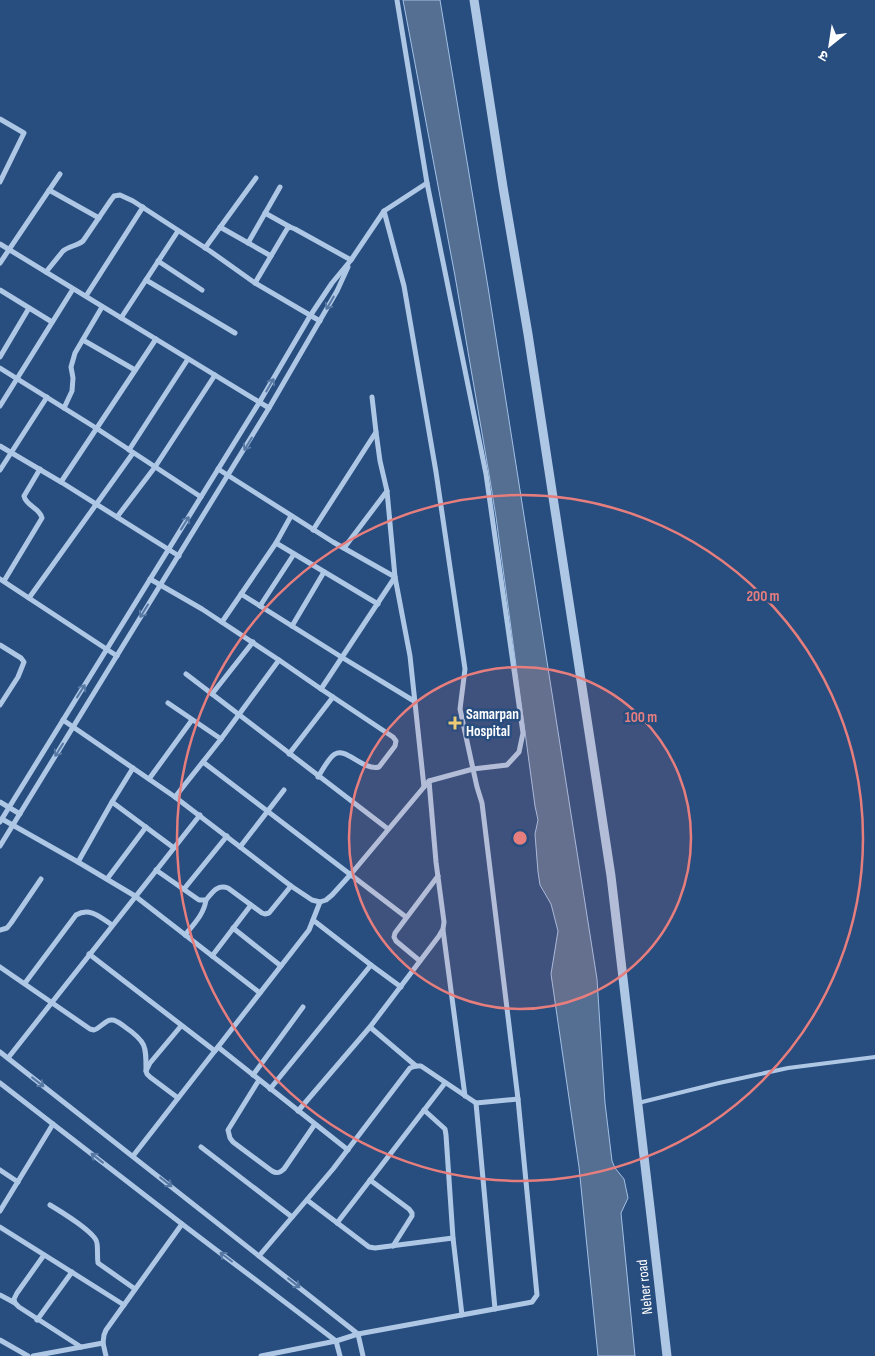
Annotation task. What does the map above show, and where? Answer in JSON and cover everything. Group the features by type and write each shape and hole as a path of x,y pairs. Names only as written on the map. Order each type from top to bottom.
{"street":[{"path":"63,720 175,796 290,886 312,900 320,902 332,895 351,874 429,781 473,769 507,765 519,752 522,733 486,474 427,183 397,0"},
{"name":"Neher road","path":"474,0 530,344 611,876 667,1356"},
{"path":"0,119 24,133 0,182"},
{"path":"0,263 60,174"},
{"path":"205,248 256,178"},
{"path":"260,993 135,896 13,825 1,820 259,403 310,316 332,284 352,260 384,211 427,183"},
{"path":"248,243 280,187"},
{"path":"49,190 99,218"},
{"path":"46,272 63,251 84,241 114,196 120,195 205,248 255,284 320,321"},
{"path":"86,296 142,208"},
{"path":"261,1356 336,1341 358,1334 532,1302 537,1295 518,1099 482,803 460,709 465,668 436,472 404,286 384,211"},
{"path":"265,213 352,260"},
{"path":"220,227 272,256"},
{"path":"255,284 287,229 290,227"},
{"path":"121,318 178,231"},
{"path":"0,244 269,408"},
{"path":"0,846 116,656 180,556 269,408 338,291 352,260"},
{"path":"158,261 202,290"},
{"path":"146,280 235,333"},
{"path":"0,406 73,288"},
{"path":"0,290 52,322"},
{"path":"64,408 72,391 73,378 71,367 75,353 102,306"},
{"path":"0,358 30,308"},
{"path":"61,482 156,339"},
{"path":"83,340 135,370"},
{"path":"29,598 97,504 188,359"},
{"path":"0,368 201,497"},
{"path":"117,517 155,467 214,375"},
{"path":"0,470 47,397"},
{"path":"372,397 380,461 387,491 395,577 410,656 424,786"},
{"path":"313,530 376,432"},
{"path":"0,446 180,556"},
{"path":"40,469 24,496 25,500 42,514 42,518 2,580 116,656"},
{"path":"218,469 313,530 395,577"},
{"path":"344,548 387,491"},
{"path":"222,622 276,543 291,516"},
{"path":"276,543 378,604"},
{"path":"260,606 294,554"},
{"path":"292,626 324,572"},
{"path":"321,689 395,577"},
{"path":"150,580 253,642 393,737 396,741 395,746 379,767 370,768 340,752 335,753 318,777"},
{"path":"241,594 414,701"},
{"path":"212,694 253,642"},
{"path":"0,645 21,658 24,662 18,677 0,705"},
{"path":"175,796 240,715 279,660"},
{"path":"186,674 388,829"},
{"path":"289,754 332,697"},
{"path":"168,703 221,739"},
{"path":"149,779 192,720"},
{"path":"203,762 406,917"},
{"path":"78,862 133,768"},
{"path":"429,781 444,922 443,929 465,1096"},
{"path":"240,846 284,790"},
{"path":"0,802 20,814"},
{"path":"112,802 174,848"},
{"path":"8,1058 200,815"},
{"path":"107,879 146,827"},
{"path":"184,889 227,836"},
{"path":"156,870 199,900 206,900"},
{"path":"420,961 400,945 394,937 394,932 438,876"},
{"path":"0,930 7,928 11,924 41,879"},
{"path":"185,935 200,916 205,907 206,900 220,887 228,888 265,914 269,913 290,886"},
{"path":"133,1156 309,930 320,902"},
{"path":"212,956 251,905"},
{"path":"25,983 76,915 86,911 91,912 112,925"},
{"path":"313,920 371,965 402,986"},
{"path":"233,928 281,966"},
{"path":"298,1111 370,1027 443,929"},
{"path":"89,954 182,1026 253,1075 348,1150"},
{"path":"270,1089 371,965"},
{"path":"0,967 90,1029 94,1030 110,1020 115,1020 133,1032 145,1046 147,1074 178,1098"},
{"path":"253,1075 303,1007"},
{"path":"146,1071 150,1063 182,1026"},
{"path":"370,1027 416,1066"},
{"path":"0,1052 358,1334 363,1356"},
{"path":"260,1256 334,1169 410,1068 421,1066 476,1103 518,1099"},
{"path":"259,1080 228,1130 233,1142 272,1172 279,1173 284,1169 315,1124"},
{"path":"0,1083 336,1341 340,1356"},
{"path":"337,1223 446,1083"},
{"path":"476,1103 495,1309"},
{"path":"424,1110 445,1130 448,1149 452,1238 462,1315"},
{"path":"0,1211 54,1124"},
{"path":"201,1147 292,1217"},
{"path":"0,1170 18,1182"},
{"path":"370,1180 412,1213 393,1246"},
{"path":"307,1200 369,1247 393,1246 452,1238"},
{"path":"50,1205 82,1226 94,1237 97,1241 98,1263 135,1289"},
{"path":"106,1356 103,1344 106,1330 182,1224"},
{"path":"0,1227 124,1305"},
{"path":"15,1303 14,1299 17,1293 44,1255"},
{"path":"37,1320 72,1272"},
{"path":"0,1295 81,1347"},
{"path":"0,1340 28,1356"},
{"path":"33,1356 103,1344"}],"lane":[{"path":"638,1103 788,1068 875,1057"}],"water":[{"path":"403,0 440,0 488,287 597,979 605,1103 612,1161 624,1179 628,1198 621,1213 635,1356 598,1356 579,1167 551,974 558,931 551,904 540,885 535,834 538,820 496,517 455,276"}],"place":[{"name":"Samarpan Hospital","path":"455,723"}]}
